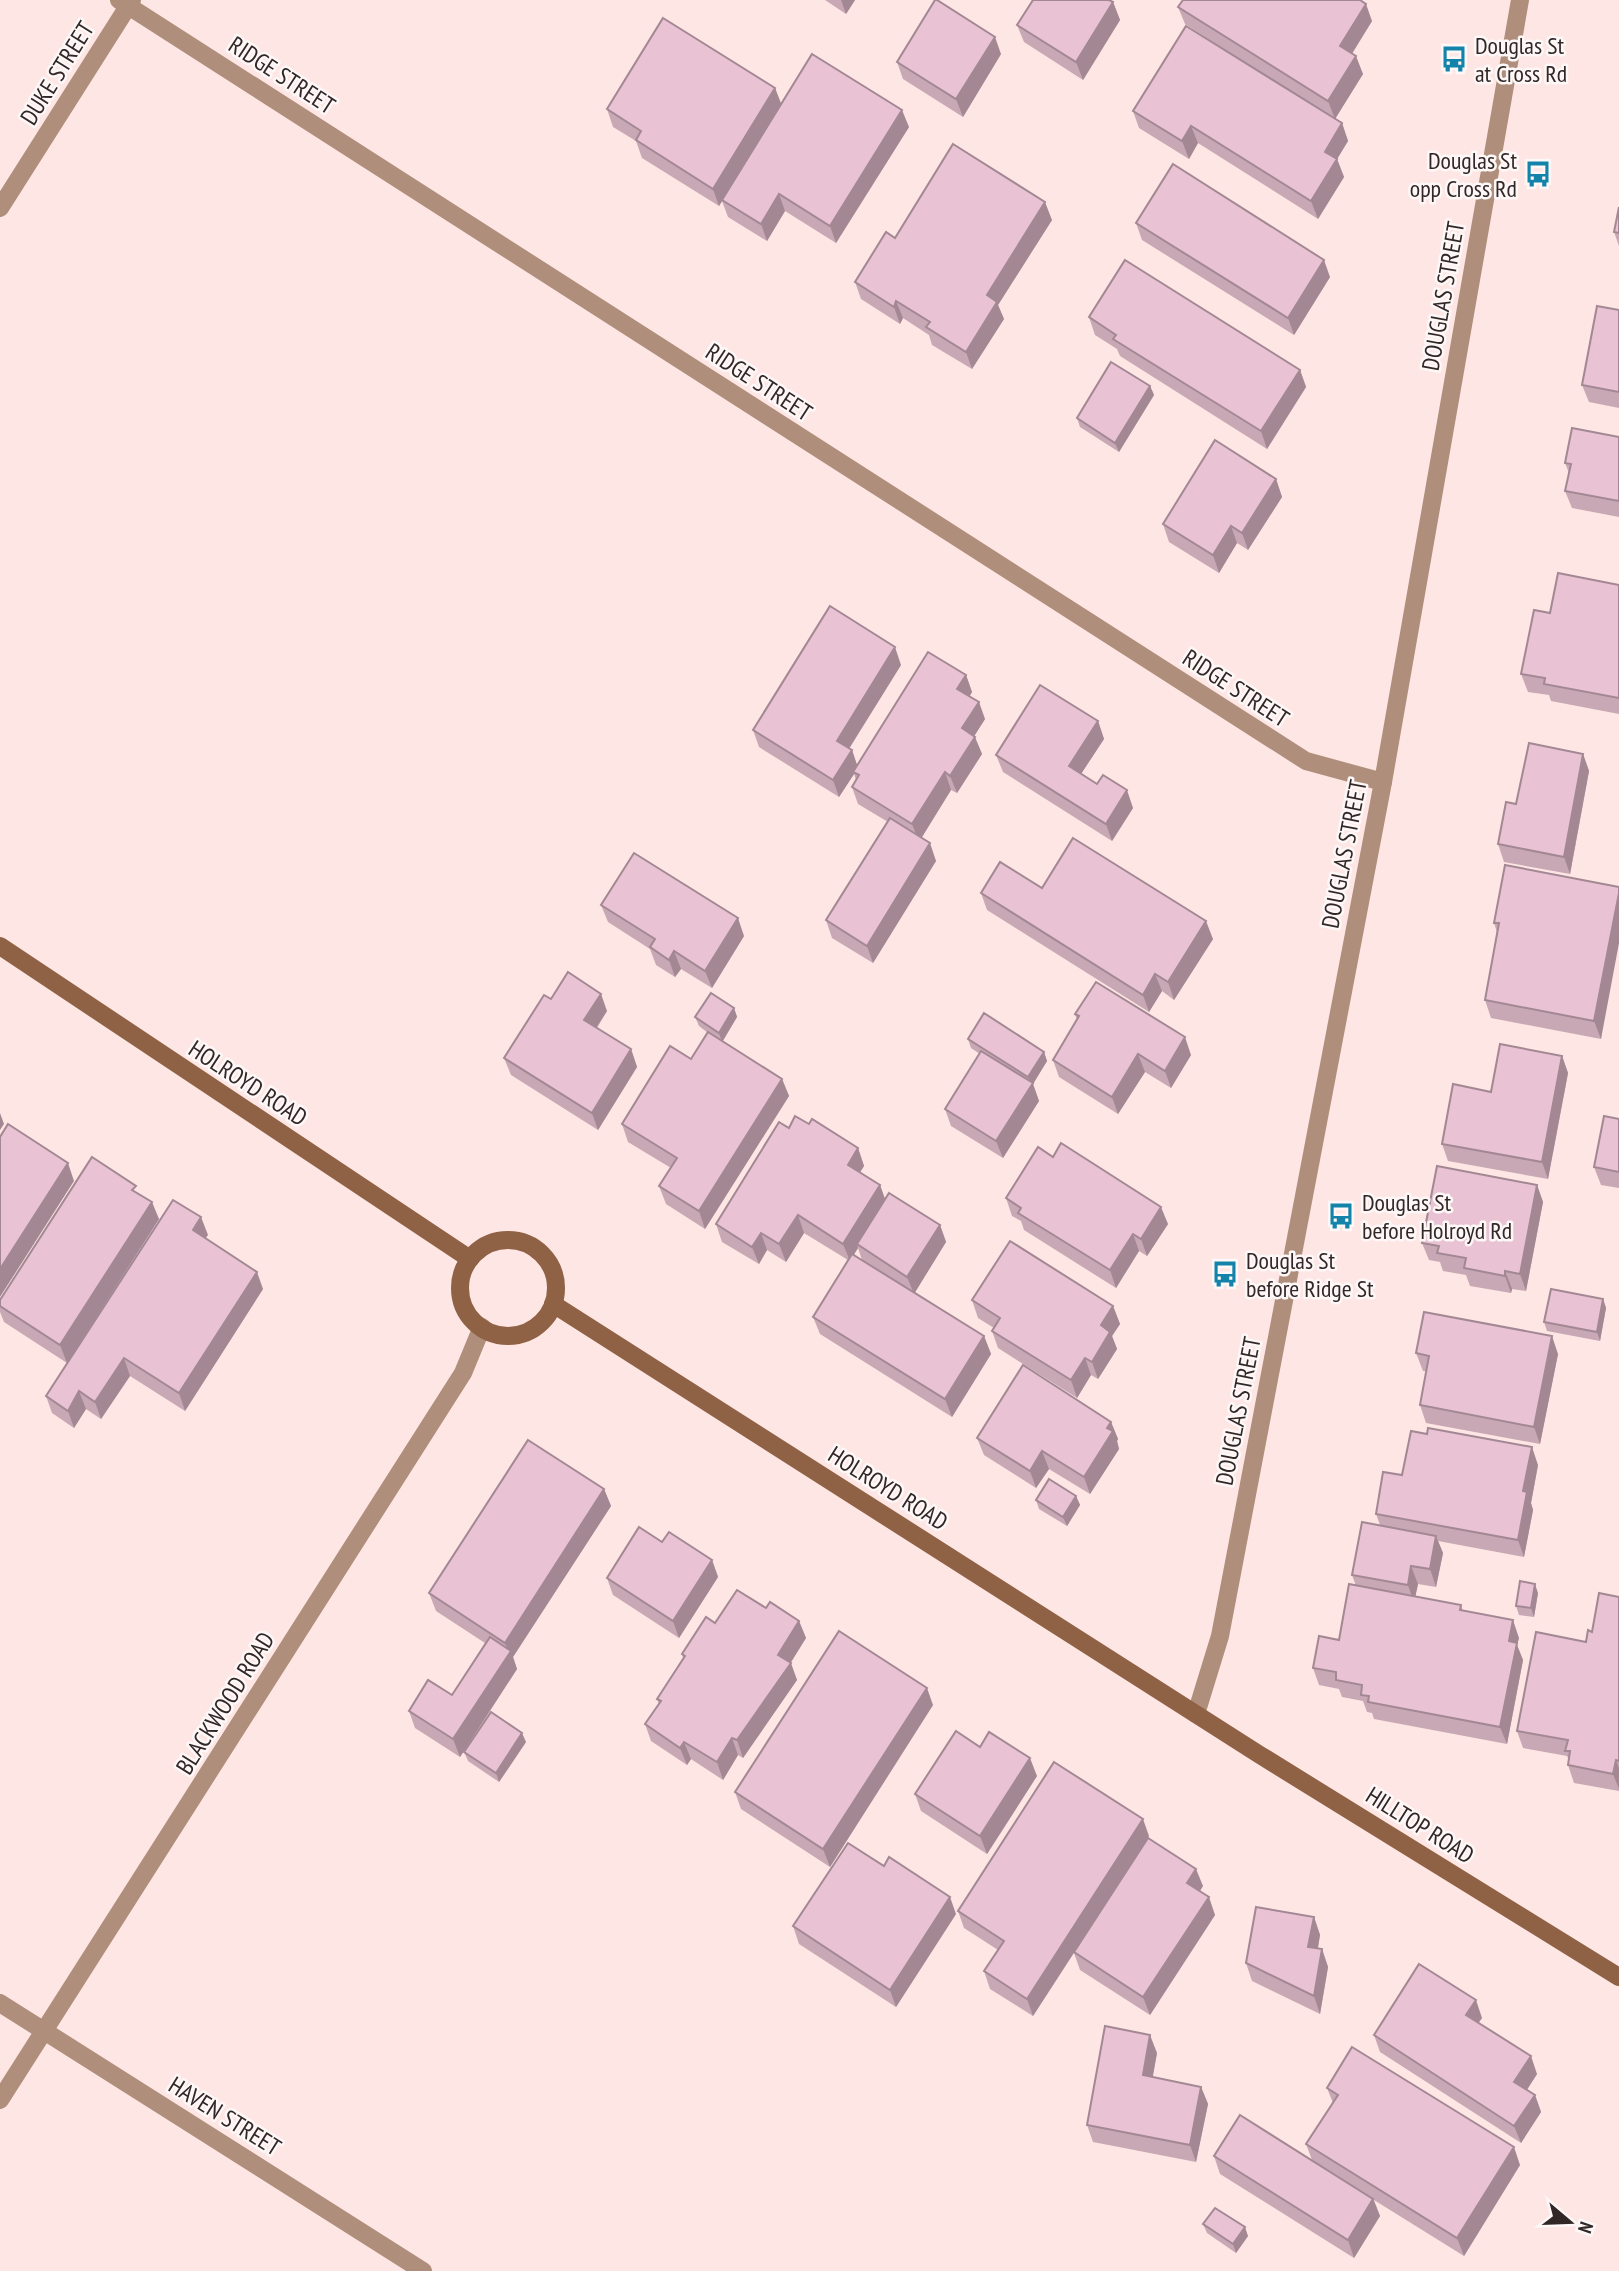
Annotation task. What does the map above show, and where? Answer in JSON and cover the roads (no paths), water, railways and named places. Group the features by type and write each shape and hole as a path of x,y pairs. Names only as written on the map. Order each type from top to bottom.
{"street":[{"name":"DOUGLAS STREET","path":"1196,1714 1220,1636 1383,782 1520,0"},
{"name":"RIDGE STREET","path":"126,2 1306,761 1383,782"},
{"name":"DUKE STREET","path":"0,208 126,2"},
{"name":"HOLROYD ROAD","path":"0,946 470,1259"},
{"path":"500,1240 518,1241 535,1248 547,1261 555,1278 556,1296 545,1319 523,1334 498,1335 482,1327 468,1314 461,1296 462,1276 470,1259 484,1247 500,1240"},
{"name":"HOLROYD ROAD","path":"553,1304 1196,1714"},
{"name":"BLACKWOOD ROAD","path":"0,2099 463,1373 482,1327"},
{"name":"HILLTOP ROAD","path":"1196,1714 1619,1978"},
{"name":"HAVEN STREET","path":"0,2003 423,2271"}],"place":[{"name":"Douglas St at Cross Rd","path":"1454,59"},
{"name":"Douglas St opp Cross Rd","path":"1538,174"},
{"name":"Douglas St before Holroyd Rd","path":"1341,1216"},
{"name":"Douglas St before Ridge St","path":"1225,1274"}]}
